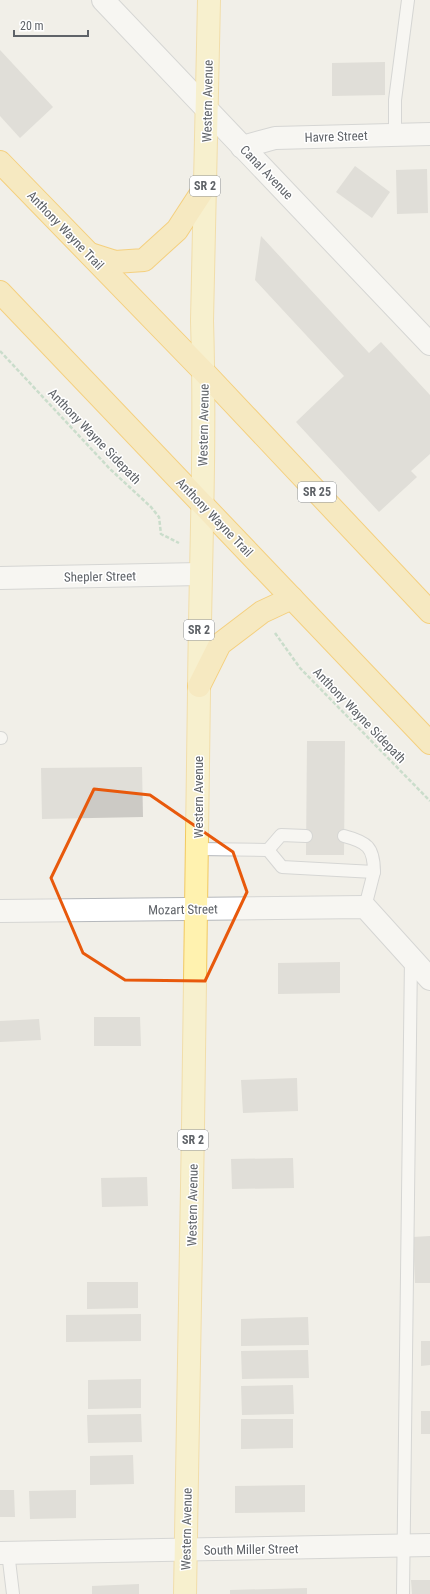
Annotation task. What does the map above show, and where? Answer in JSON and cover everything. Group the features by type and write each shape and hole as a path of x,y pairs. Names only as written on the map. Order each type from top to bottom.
{"highway":[{"name":"Anthony Wayne Trail","path":"0,162 204,372 430,612"},
{"path":"89,254 115,262 144,260 177,230 204,187"},
{"name":"Anthony Wayne Trail","path":"0,292 430,743"},
{"path":"199,686 220,644 262,612 292,598"}],"main road":[{"name":"Western Avenue","path":"185,1594 198,849 200,552 204,372 202,321 204,187 209,0"}],"street":[{"name":"Canal Avenue","path":"103,0 430,344"},
{"name":"Havre Street","path":"242,146 275,138 430,134"},
{"name":"Shepler Street","path":"0,578 200,574"},
{"name":"Mozart Street","path":"0,911 365,906"},
{"path":"365,906 430,979"},
{"name":"South Miller Street","path":"4,1553 430,1545"}],"lane":[{"path":"395,134 395,100 408,0"},
{"path":"198,849 268,850 282,835 306,836"},
{"path":"344,836 362,840 371,850 374,858 374,872 365,906"},
{"path":"268,850 282,867 374,872"},
{"path":"403,1594 411,957"},
{"path":"4,1553 13,1594"}],"path":[{"name":"Anthony Wayne Sidepath","path":"0,351 110,470 151,507 159,517 161,534 200,552"},
{"name":"Anthony Wayne Sidepath","path":"262,612 279,640 300,668 430,801"}],"highlighted area":[{"path":"94,789 150,795 233,852 247,892 205,981 125,980 83,953 51,878"}],"building":[{"path":"0,50 53,107 20,138 0,116"},
{"path":"385,62 385,95 332,96 332,63"},
{"path":"355,166 390,192 372,218 336,192"},
{"path":"427,169 428,213 397,214 396,170"},
{"path":"261,236 369,353 381,342 430,395 430,454 411,471 417,477 379,512 296,422 344,376 255,280"},
{"path":"307,741 345,741 344,855 306,855"},
{"path":"142,767 143,817 42,819 41,768"},
{"path":"340,962 340,993 278,994 278,963"},
{"path":"94,1017 140,1017 141,1046 94,1046"},
{"path":"39,1019 41,1040 0,1042 0,1021"},
{"path":"297,1078 298,1111 243,1113 241,1080"},
{"path":"293,1158 294,1188 232,1189 231,1159"},
{"path":"147,1177 148,1206 102,1207 101,1178"},
{"path":"430,1236 430,1283 415,1283 413,1237"},
{"path":"87,1282 138,1282 138,1308 87,1309"},
{"path":"141,1314 141,1341 66,1342 66,1315"},
{"path":"308,1317 309,1345 241,1346 241,1319"},
{"path":"421,1341 430,1341 430,1365 421,1366"},
{"path":"308,1350 309,1378 242,1379 241,1351"},
{"path":"141,1379 141,1408 88,1409 88,1380"},
{"path":"293,1385 294,1414 242,1415 241,1386"},
{"path":"421,1411 430,1411 430,1434 421,1434"},
{"path":"141,1414 142,1442 88,1443 87,1415"},
{"path":"241,1419 293,1419 293,1448 241,1449"},
{"path":"133,1455 134,1484 90,1485 90,1456"},
{"path":"305,1485 305,1512 235,1513 235,1486"},
{"path":"0,1490 14,1490 15,1517 0,1517"},
{"path":"76,1490 76,1518 30,1519 29,1491"},
{"path":"411,1580 430,1580 430,1594 412,1594"},
{"path":"139,1584 139,1594 92,1594 92,1586"},
{"path":"307,1588 307,1594 230,1594 230,1590"}]}
